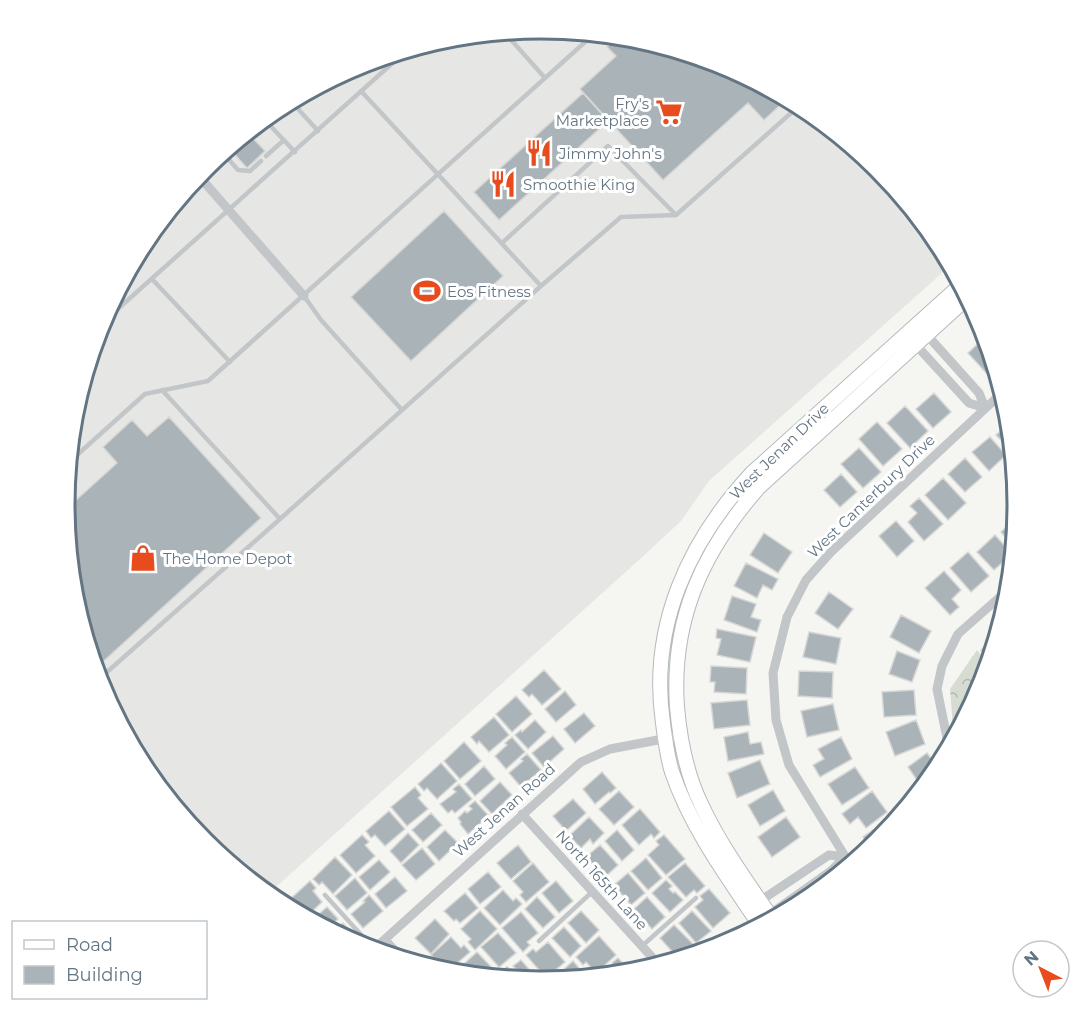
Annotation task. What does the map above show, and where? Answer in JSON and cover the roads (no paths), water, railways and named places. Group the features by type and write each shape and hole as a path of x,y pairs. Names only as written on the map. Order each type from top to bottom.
{"street":[{"path":"205,183 304,296"},
{"name":"West Jenan Drive","path":"755,905 712,854 687,810 672,771 664,739 660,707 662,660 668,620 682,577 699,541 720,509 752,473 955,290"},
{"name":"West Jenan Drive","path":"755,905 700,803 679,736 675,685 677,662 690,598 708,557 734,516 765,481 962,303"},
{"path":"911,329 927,335 979,393 985,408"},
{"path":"911,329 916,345 969,403 985,408"},
{"name":"West Canterbury Drive","path":"844,857 789,765 776,720 773,673 787,617 806,580 831,552 995,399"},
{"path":"947,737 937,690 942,666 958,634 999,598"},
{"name":"West Jenan Road","path":"381,943 581,762 610,750 679,736"},
{"name":"North 165th Lane","path":"522,814 653,958"},
{"path":"762,917 755,905 829,855 844,857"},
{"path":"816,883 844,857"},
{"path":"385,940 391,947"}],"lane":[{"path":"511,40 545,78"},
{"path":"78,454 145,394 208,381 586,41"},
{"path":"119,308 391,64"},
{"path":"361,91 541,286"},
{"path":"297,108 318,131"},
{"path":"107,672 621,217 676,215 792,112"},
{"path":"271,126 295,152"},
{"path":"229,160 238,170 250,171 284,140"},
{"path":"502,243 608,146 676,215"},
{"path":"152,279 230,362"},
{"path":"304,296 321,320 402,410"},
{"path":"162,390 280,519"},
{"path":"540,941 592,892"},
{"path":"324,896 359,934"},
{"path":"641,946 696,898"}],"place":[{"name":"Fry's Marketplace","path":"669,112"},
{"name":"Jimmy John's","path":"539,153"},
{"name":"Smoothie King","path":"503,184"},
{"name":"Eos Fitness","path":"427,291"},
{"name":"The Home Depot","path":"143,558"}]}
